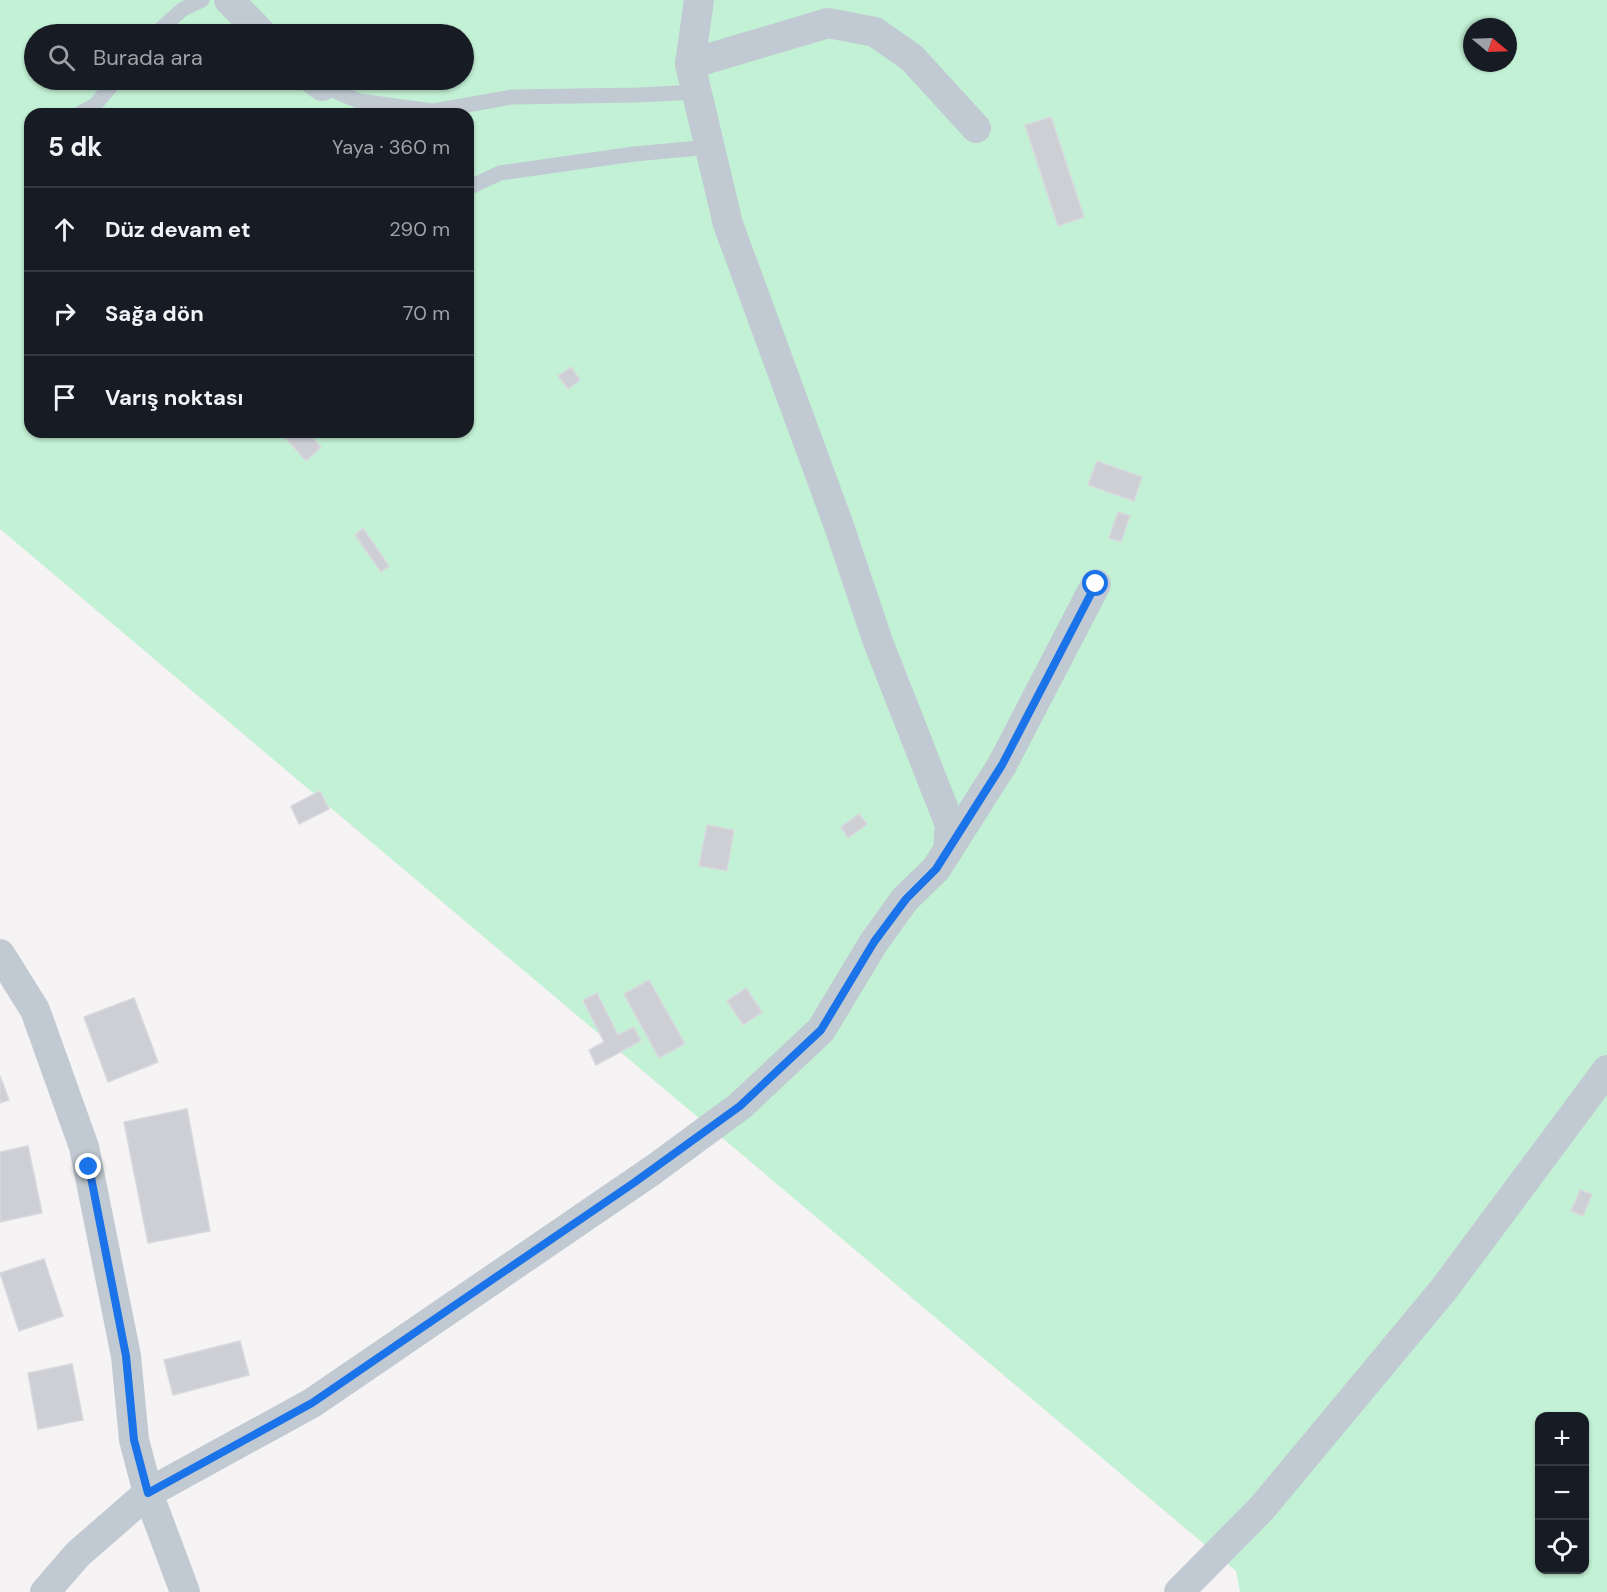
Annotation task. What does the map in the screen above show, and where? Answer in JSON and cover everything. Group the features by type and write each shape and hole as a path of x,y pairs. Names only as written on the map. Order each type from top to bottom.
{"street":[{"path":"229,0 252,24"},
{"path":"699,0 690,64 728,224 839,526 878,642 950,825 948,850"},
{"path":"690,64 828,23 875,32 912,58 976,128"},
{"path":"45,1592 78,1554 148,1493 312,1403 652,1170 740,1106 821,1030 874,942 906,899 936,869 1002,765 1096,584"},
{"path":"0,954 35,1010 84,1147 126,1356 134,1440 148,1493 185,1592"},
{"path":"1179,1592 1262,1508 1437,1298 1607,1070"}],"lane":[{"path":"166,24 183,9 202,0"},
{"path":"99,108 110,90"},
{"path":"334,90 358,101 410,108"},
{"path":"450,108 512,97 697,92"},
{"path":"474,185 500,173 634,154 710,147"}],"green space":[{"path":"0,0 1607,0 1607,1592 1240,1592 1236,1571 0,529"}],"building":[{"path":"1051,117 1084,217 1058,226 1025,125"},
{"path":"571,367 580,380 568,389 558,376"},
{"path":"285,438 313,438 321,447 306,461"},
{"path":"1097,461 1142,477 1134,501 1088,485"},
{"path":"1118,512 1130,516 1121,542 1109,538"},
{"path":"363,528 389,566 381,572 355,535"},
{"path":"320,791 329,809 299,824 291,806"},
{"path":"859,814 867,824 848,838 841,827"},
{"path":"707,825 734,830 727,871 699,866"},
{"path":"649,980 685,1044 659,1058 624,994"},
{"path":"746,988 762,1012 743,1025 727,1001"},
{"path":"597,993 618,1035 634,1027 641,1041 596,1065 589,1050 604,1042 583,1000"},
{"path":"134,998 158,1062 108,1082 84,1017"},
{"path":"0,1076 9,1100 0,1103"},
{"path":"187,1109 210,1231 148,1243 124,1122"},
{"path":"28,1146 42,1213 0,1222 0,1152"},
{"path":"1580,1190 1592,1194 1583,1216 1571,1211"},
{"path":"44,1259 63,1316 19,1331 0,1273"},
{"path":"240,1341 249,1375 173,1395 164,1360"},
{"path":"72,1364 83,1420 38,1429 28,1373"}],"route":[{"path":"89,1167 126,1356 134,1440 148,1493 312,1403 635,1182 740,1106 821,1030 874,942 906,899 936,869 1002,765 1096,584"}]}
